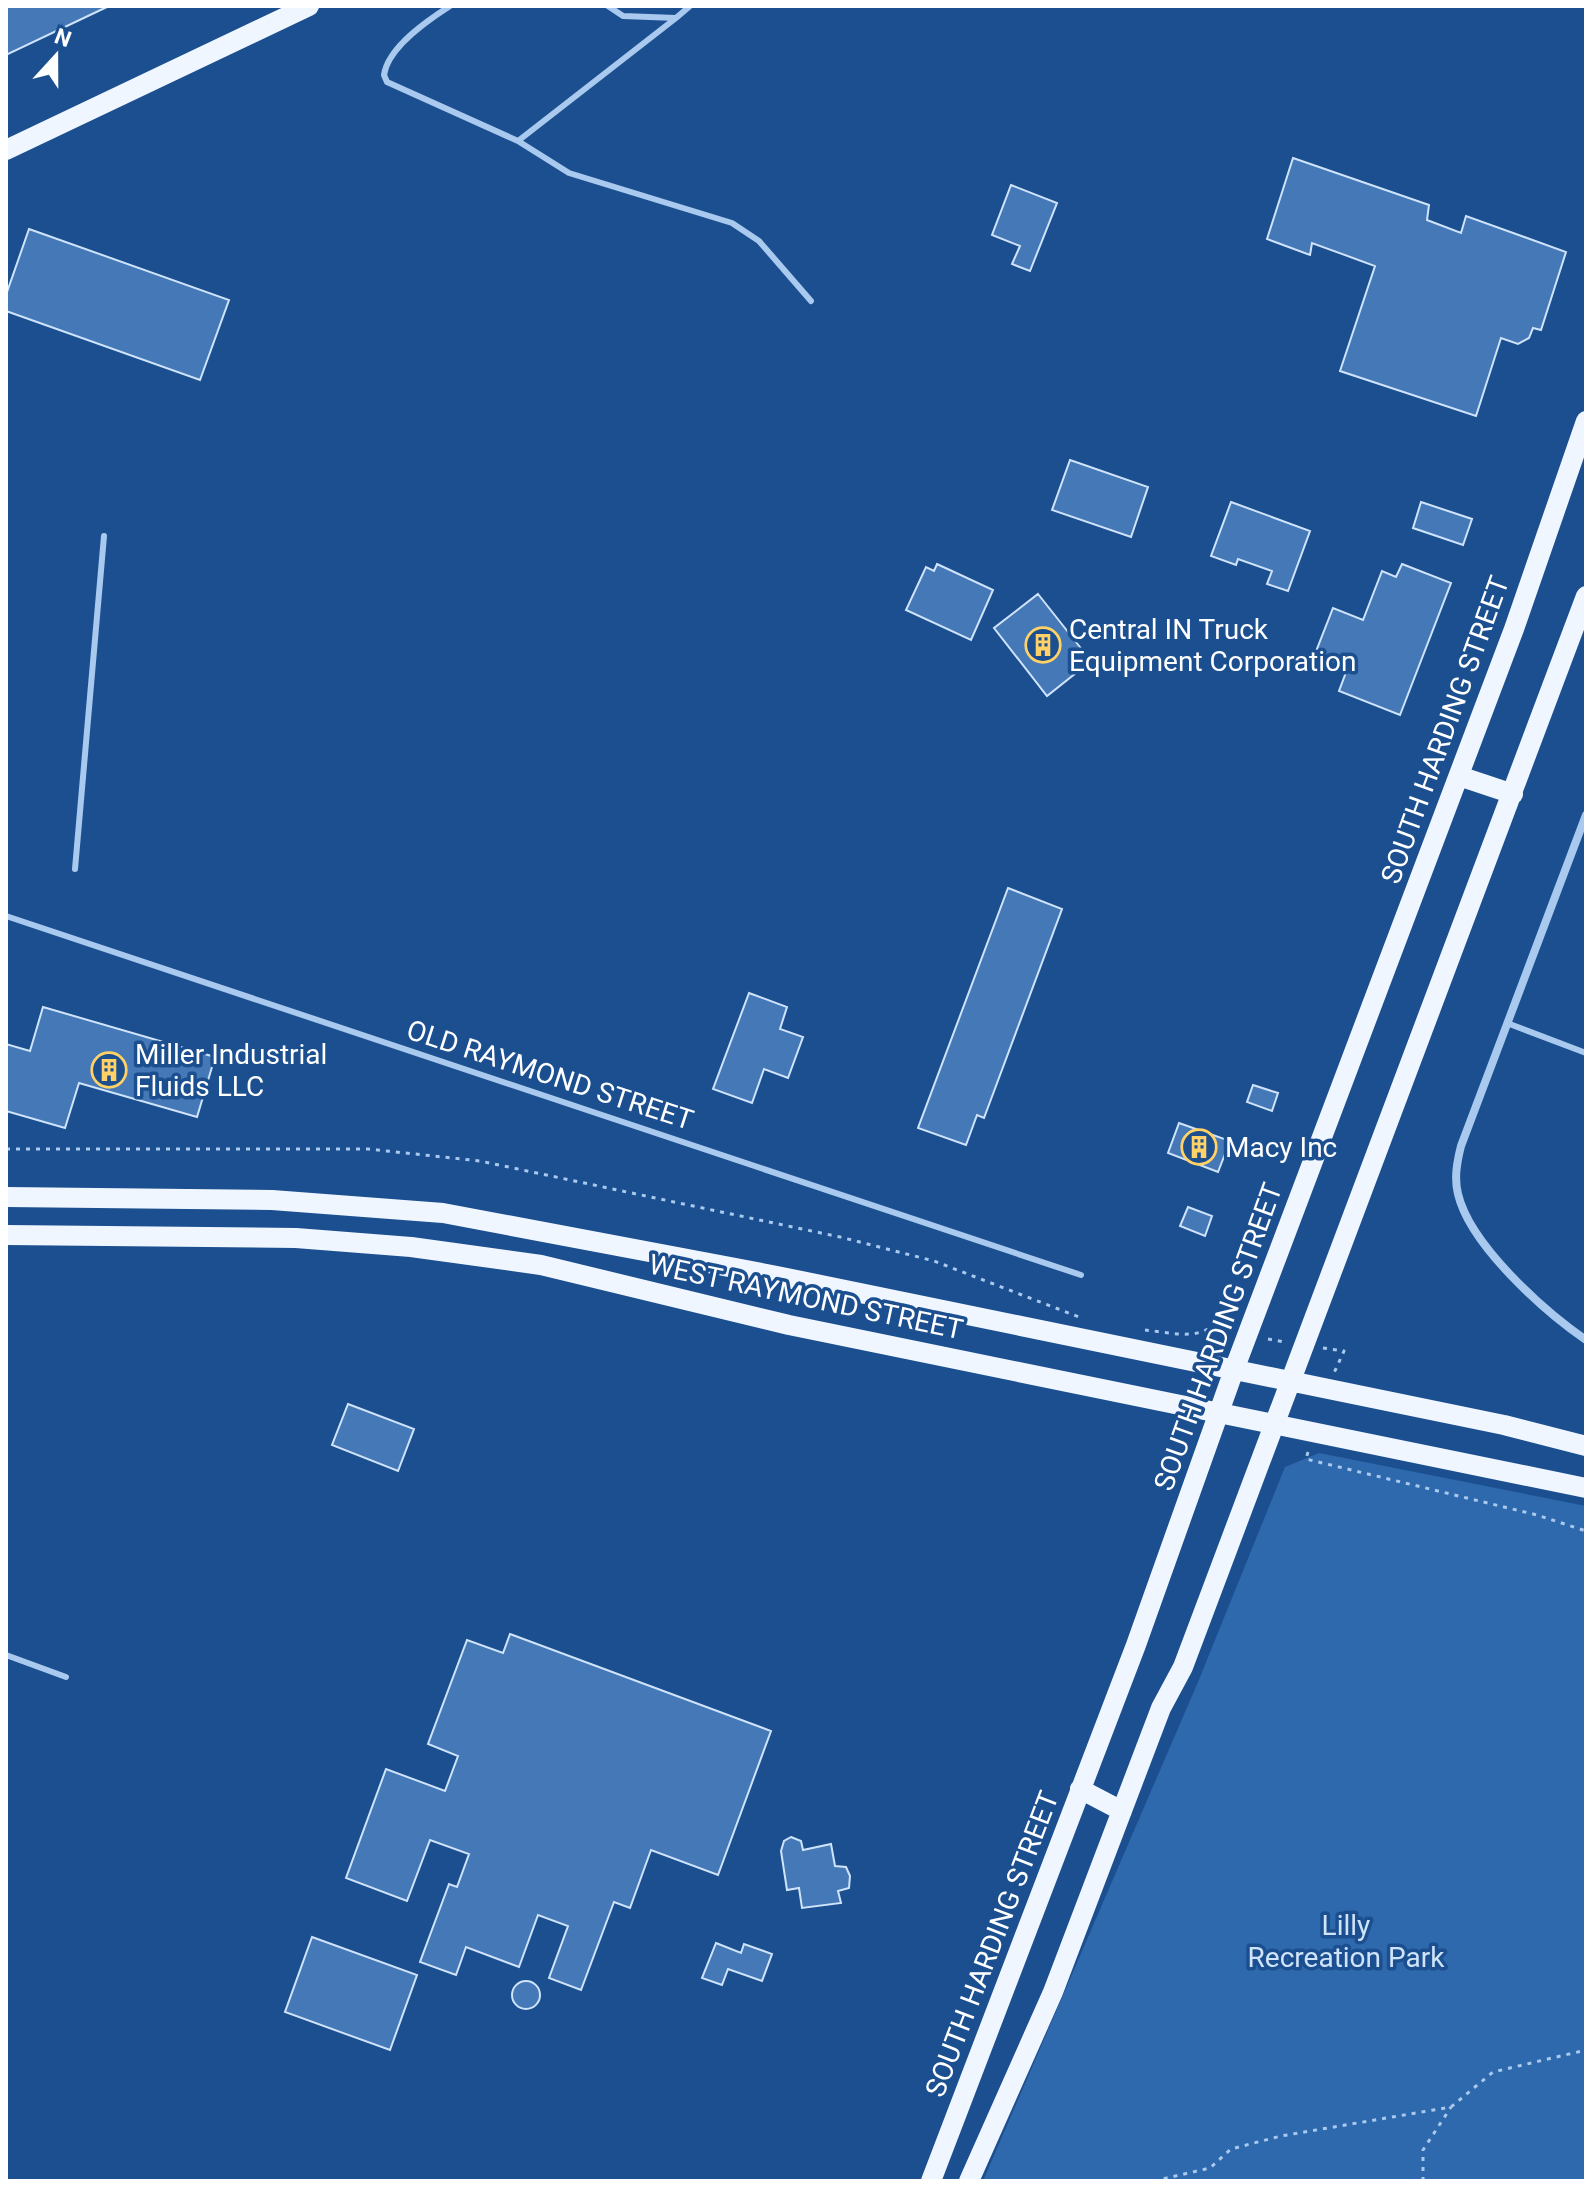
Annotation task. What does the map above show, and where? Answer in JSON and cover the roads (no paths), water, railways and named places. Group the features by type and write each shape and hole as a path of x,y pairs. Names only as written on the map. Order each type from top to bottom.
{"main road":[{"path":"6,150 309,6"},
{"name":"SOUTH HARDING STREET","path":"931,2181 1080,1789 1218,1412 1459,776 1578,473 1586,421"},
{"path":"969,2181 1053,1992 1161,1708 1183,1667 1586,596"},
{"path":"1459,776 1513,794"},
{"name":"WEST RAYMOND STREET","path":"6,1197 272,1200 443,1213 733,1267 1586,1446"},
{"name":"WEST RAYMOND STREET","path":"6,1235 283,1237 490,1257 541,1265 789,1325 1586,1488"},
{"path":"1080,1789 1122,1811"}],"street":[{"path":"1586,815 1461,1146 1456,1170 1458,1194 1469,1221 1505,1267 1535,1298 1586,1340"}],"lane":[{"path":"450,6 428,20 390,59 384,75 387,82 518,141 569,173 732,223 759,241 811,301"},
{"path":"608,6 623,16 676,18"},
{"path":"518,141 690,6"},
{"path":"75,869 104,536"},
{"name":"OLD RAYMOND STREET","path":"6,916 1081,1275"},
{"path":"1507,1023 1586,1053"},
{"path":"6,1655 66,1677"}],"place":[{"name":"Central IN Truck Equipment Corporation","path":"1043,645"},
{"name":"Miller Industrial Fluids LLC","path":"109,1070"},
{"name":"Macy Inc","path":"1199,1147"}],"park label":[{"name":"Lilly Recreation Park","path":"1346,1941"}]}
